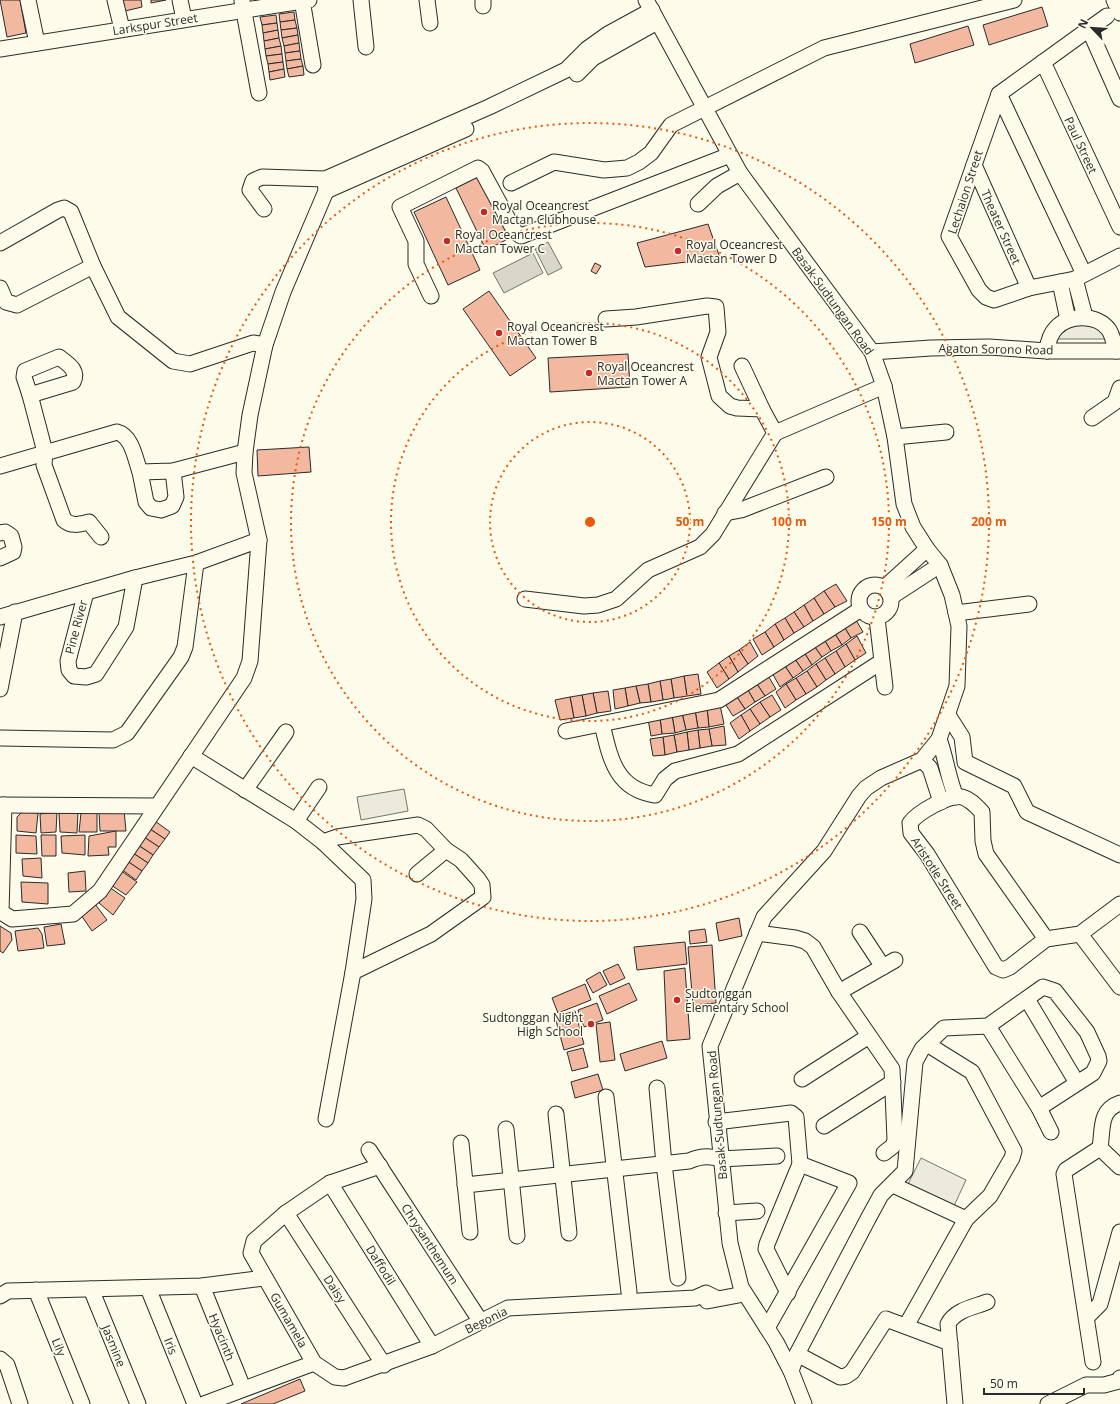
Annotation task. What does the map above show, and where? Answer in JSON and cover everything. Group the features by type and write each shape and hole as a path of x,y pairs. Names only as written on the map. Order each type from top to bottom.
{"street":[{"path":"28,0 36,40"},
{"path":"115,0 121,26"},
{"name":"Larkspur Street","path":"243,5 262,0"},
{"path":"305,0 314,65"},
{"name":"Larkspur Street","path":"0,49 36,40 121,26 182,11 305,0"},
{"path":"361,0 366,47"},
{"path":"427,0 430,23"},
{"path":"511,183 554,162 604,170 627,168 652,153 671,125 824,48 1014,0"},
{"path":"1085,317 1073,278 999,94 1089,30 1113,15 1114,0"},
{"path":"243,5 259,92"},
{"path":"264,209 250,190 253,181 262,177 325,185 490,112 574,77 590,54 608,34 652,11"},
{"name":"Basak-Sudtungan Road","path":"652,11 740,173 872,352 884,386 895,437 904,504 913,527 927,549 940,565 952,595 959,626 957,686 939,739 922,760 881,778 866,788 859,796 824,851 764,917 710,1046 716,1122 730,1244 744,1294 768,1328 791,1371 804,1404"},
{"path":"1089,30 1120,99"},
{"name":"Larkspur Street","path":"0,42 36,40"},
{"name":"Paul Street","path":"1043,62 1120,227"},
{"name":"Lechaion Street","path":"999,94 950,228 949,236 950,241 979,290 986,297 994,300 1029,288 1073,278 1120,256"},
{"path":"431,296 416,264 416,242 400,207 478,168 482,171 515,232 521,236 730,155"},
{"name":"Theater Street","path":"974,165 1029,288"},
{"path":"698,204 717,186 740,173"},
{"path":"156,806 2,805 1,912 12,919 73,914 100,891 156,806 244,678 250,661 259,540 253,510 247,492 244,472 244,452 250,415 265,345 283,292 325,185"},
{"path":"0,243 64,208 71,212 93,266 118,317 173,361 190,364 253,343 265,345"},
{"path":"0,288 6,302 17,305 93,266"},
{"path":"1068,320 1073,278"},
{"path":"606,319 636,317 707,306 716,307 718,332 709,357 719,396 730,406 737,408 762,409"},
{"path":"1046,351 1049,337 1056,328 1068,320 1085,317 1102,324 1108,330 1118,351"},
{"name":"Agaton Sorono Road","path":"872,352 931,348 989,347 1046,351 1118,351"},
{"path":"742,366 775,433"},
{"path":"525,599 584,606 598,605 616,600 648,570 700,547 713,534 775,433 884,386"},
{"path":"1092,418 1115,402 1120,388"},
{"path":"30,395 45,452 44,465 64,520 68,524 89,522 101,537"},
{"path":"0,466 117,432 123,433 129,441 140,472 146,502 151,508 161,510 172,506 176,497 173,471"},
{"path":"895,437 946,432"},
{"path":"140,472 173,471 244,452"},
{"path":"726,513 741,510 826,477"},
{"path":"0,533 6,532 11,536 14,548 13,552 0,558"},
{"path":"0,617 135,578 196,563 259,540"},
{"path":"888,593 927,549"},
{"path":"0,738 113,740 127,733 181,657 185,647 196,563"},
{"path":"888,593 940,565"},
{"name":"Pine River","path":"86,592 68,661 69,670 74,676 86,677 96,674 126,628 135,578"},
{"path":"874,585 888,593 891,603 887,613 877,618 867,616 861,609 859,599 864,589 874,585"},
{"path":"956,613 1029,604"},
{"path":"566,731 719,700 861,609"},
{"path":"0,688 15,612"},
{"path":"877,618 885,688"},
{"path":"602,724 610,758 618,774 629,786 644,794 655,795 665,779 675,771 738,754 881,662"},
{"path":"948,715 962,737 965,762 1014,786 1027,812 1120,855"},
{"path":"245,790 286,732"},
{"path":"939,739 946,758 949,781 959,797 972,802 982,812 983,841 986,854 1046,939 1080,934 1120,904"},
{"path":"191,756 296,821 323,842 363,880 364,899 353,972 326,1119"},
{"path":"922,760 930,768 941,802"},
{"path":"296,821 319,787"},
{"name":"Aristotle Street","path":"959,797 941,802 915,816 910,823 911,833 927,854 996,967 1003,970 1010,967 1046,939"},
{"path":"323,842 337,837 418,825 426,829 446,850 460,860 482,885 483,897 431,934 353,972"},
{"path":"416,874 446,850"},
{"path":"839,992 889,963 860,932"},
{"path":"757,933 805,941 813,947 839,992 892,1069 894,1140 893,1146 884,1153"},
{"path":"1080,934 1120,986"},
{"path":"791,1371 797,1354 881,1195 893,1185 905,1171 915,1062 922,1049 944,1028 988,1026 1044,987 1050,988 1055,991 1087,1032 1099,1061 1093,1073 1039,1108"},
{"path":"1027,999 1077,1083"},
{"path":"988,1026 1039,1108 1051,1132"},
{"path":"802,1079 869,1036"},
{"path":"906,1326 966,1219 990,1196 1012,1158 1014,1151 972,1072 927,1044"},
{"path":"824,1126 893,1082"},
{"path":"657,1088 664,1164 678,1278"},
{"path":"606,1097 629,1292"},
{"path":"1093,1362 1064,1174 1066,1170 1100,1148 1105,1114 1111,1106 1120,1103"},
{"path":"716,1122 791,1113 794,1115 798,1128 800,1164 766,1244 766,1249 788,1293"},
{"path":"556,1114 569,1233"},
{"path":"506,1129 517,1236"},
{"path":"461,1143 470,1232"},
{"path":"1100,1148 1120,1168"},
{"name":"Chrysanthemum","path":"369,1150 481,1322"},
{"path":"465,1185 689,1161 698,1164 705,1164 712,1163 720,1159 777,1156"},
{"path":"768,1328 849,1183 800,1164"},
{"path":"0,1296 8,1291 202,1286 264,1278 251,1253 251,1247 254,1241 286,1213 330,1183 380,1166"},
{"name":"Daffodil","path":"330,1183 432,1346"},
{"path":"893,1185 966,1219"},
{"path":"726,1213 757,1210"},
{"name":"Daisy","path":"286,1213 384,1365"},
{"path":"1087,1317 1100,1304 1120,1232"},
{"name":"Gumamela","path":"264,1278 314,1363"},
{"name":"Hyacinth","path":"202,1286 243,1388"},
{"name":"Iris","path":"148,1288 195,1404"},
{"name":"Jasmine","path":"91,1289 138,1404"},
{"name":"Lily","path":"36,1290 82,1404"},
{"name":"Begonia","path":"314,1363 335,1377 344,1378 384,1365 432,1346 508,1308 744,1294"},
{"path":"955,1404 948,1324 951,1317 960,1312 988,1302"},
{"path":"797,1354 840,1377 846,1376 852,1372 886,1319 950,1343"},
{"path":"0,1359 7,1365 20,1404"},
{"path":"204,1404 243,1388 314,1363"},
{"path":"1048,1404 1086,1385 1104,1385 1119,1381 1120,1378"}],"shaded area":[{"path":"548,242 562,268 548,275 535,249"},
{"path":"533,253 543,273 504,293 493,273"},
{"path":"1087,324 1102,330 1107,339 1054,339 1061,332 1069,328"},
{"path":"404,789 408,811 361,820 357,797"},
{"path":"921,1158 966,1180 953,1208 907,1186"}],"building":[{"path":"0,0 20,0 26,33 7,37"},
{"path":"123,0 141,0 142,7 125,11"},
{"path":"151,0 166,0 151,3"},
{"path":"1042,7 1048,26 989,45 983,25"},
{"path":"294,12 295,20 280,22 279,14"},
{"path":"276,15 277,23 262,25 260,17"},
{"path":"295,20 297,28 281,30 280,22"},
{"path":"277,23 278,30 263,33 262,25"},
{"path":"968,26 974,45 915,63 910,44"},
{"path":"297,28 298,35 282,38 281,30"},
{"path":"278,30 279,38 264,41 263,33"},
{"path":"298,35 299,43 284,46 282,38"},
{"path":"279,38 281,46 265,49 264,41"},
{"path":"299,43 300,51 285,53 284,46"},
{"path":"281,46 282,54 266,56 265,49"},
{"path":"300,51 301,59 286,61 285,53"},
{"path":"282,54 283,62 268,64 266,56"},
{"path":"301,59 303,66 287,69 286,61"},
{"path":"283,62 284,69 269,72 268,64"},
{"path":"303,66 304,75 289,77 287,69"},
{"path":"284,69 285,77 270,80 269,72"},
{"name":"Royal Oceancrest Mactan Clubhouse","path":"482,175 512,237 486,250 456,188"},
{"name":"Royal Oceancrest Mactan Tower C","path":"446,197 480,270 448,285 414,212"},
{"name":"Royal Oceancrest Mactan Tower D","path":"708,224 720,258 645,267 637,243"},
{"path":"595,263 601,266 596,274 591,271"},
{"name":"Royal Oceancrest Mactan Tower B","path":"489,291 536,358 510,376 463,309"},
{"name":"Royal Oceancrest Mactan Tower A","path":"628,354 630,387 550,392 548,358"},
{"path":"309,447 311,472 258,476 257,450"},
{"path":"836,584 847,601 835,607 824,591"},
{"path":"824,591 835,607 824,614 814,598"},
{"path":"814,598 824,614 813,621 804,605"},
{"path":"804,605 813,621 804,627 794,612"},
{"path":"794,612 804,627 794,633 785,618"},
{"path":"853,615 863,632 851,638 842,623"},
{"path":"785,618 794,633 784,640 775,624"},
{"path":"842,623 851,638 842,645 832,629"},
{"path":"775,624 784,640 774,647 765,632"},
{"path":"832,629 842,645 831,651 822,636"},
{"path":"765,632 774,647 762,655 753,639"},
{"path":"822,636 831,651 822,657 812,643"},
{"path":"857,636 866,653 855,660 846,644"},
{"path":"750,642 758,656 748,664 739,650"},
{"path":"812,643 822,657 812,665 802,649"},
{"path":"846,644 855,660 845,667 836,651"},
{"path":"802,649 812,665 803,671 793,656"},
{"path":"739,650 748,664 738,672 729,656"},
{"path":"836,651 845,667 835,674 825,658"},
{"path":"729,656 738,672 729,679 719,663"},
{"path":"793,656 803,671 793,678 783,663"},
{"path":"825,658 835,674 826,680 816,664"},
{"path":"719,663 729,679 717,688 707,672"},
{"path":"783,663 793,678 780,687 771,671"},
{"path":"816,664 826,680 817,687 807,671"},
{"path":"807,671 817,687 806,694 796,678"},
{"path":"698,674 701,694 687,696 684,676"},
{"path":"767,674 776,689 765,696 755,681"},
{"path":"684,676 687,696 674,698 671,679"},
{"path":"796,678 806,694 796,700 786,684"},
{"path":"671,679 674,698 663,700 660,681"},
{"path":"660,681 663,700 651,702 648,684"},
{"path":"755,681 765,696 755,702 746,687"},
{"path":"648,684 651,702 640,703 636,686"},
{"path":"786,684 796,700 785,708 776,692"},
{"path":"636,686 640,703 628,706 625,688"},
{"path":"746,687 755,702 745,709 735,694"},
{"path":"625,688 628,706 615,709 613,690"},
{"path":"608,691 611,711 597,713 593,693"},
{"path":"593,693 597,713 586,716 582,695"},
{"path":"735,694 745,709 733,716 724,702"},
{"path":"582,695 586,716 574,718 570,697"},
{"path":"772,695 781,710 770,717 760,702"},
{"path":"570,697 574,718 560,720 555,700"},
{"path":"760,702 770,717 760,724 750,709"},
{"path":"720,705 724,724 709,727 707,708"},
{"path":"707,708 709,727 698,728 695,710"},
{"path":"750,709 760,724 750,731 741,715"},
{"path":"695,710 698,728 686,730 682,713"},
{"path":"682,713 686,730 675,733 672,715"},
{"path":"672,715 675,733 662,734 660,718"},
{"path":"741,715 750,731 739,739 730,723"},
{"path":"660,718 662,734 651,736 648,719"},
{"path":"724,726 726,745 712,746 709,729"},
{"path":"709,729 712,746 700,748 698,730"},
{"path":"698,730 700,748 689,750 687,732"},
{"path":"687,732 689,750 677,752 674,735"},
{"path":"674,735 677,752 665,755 663,737"},
{"path":"663,737 665,755 653,756 650,739"},
{"path":"124,810 126,831 100,831 99,811"},
{"path":"22,812 38,813 36,833 17,831 17,817"},
{"path":"57,812 56,832 41,833 40,814"},
{"path":"78,812 77,833 60,832 59,813"},
{"path":"97,812 97,832 79,832 81,813"},
{"path":"155,821 170,832 165,839 150,829"},
{"path":"150,829 165,839 159,847 144,837"},
{"path":"116,831 116,847 108,847 109,855 88,856 89,836"},
{"path":"16,835 36,836 37,854 16,853"},
{"path":"41,835 56,835 56,856 42,856"},
{"path":"85,835 85,855 62,853 61,836"},
{"path":"144,837 159,847 153,855 138,845"},
{"path":"138,845 153,855 148,863 133,853"},
{"path":"133,853 148,863 142,871 127,861"},
{"path":"41,858 42,878 23,876 22,859"},
{"path":"127,861 142,871 136,880 121,869"},
{"path":"120,870 137,882 126,895 111,885"},
{"path":"85,871 86,891 69,892 68,873"},
{"path":"21,882 48,883 48,904 22,902"},
{"path":"109,887 125,898 113,915 99,903"},
{"path":"95,904 107,920 92,931 81,915"},
{"path":"739,918 742,936 719,941 716,923"},
{"path":"61,924 65,944 47,946 44,927"},
{"path":"0,926 11,933 12,940 3,953 0,951"},
{"path":"38,928 42,934 44,948 18,951 15,931"},
{"path":"705,929 707,942 690,944 689,931"},
{"path":"685,942 687,964 637,970 634,947"},
{"path":"712,945 716,1003 693,1005 688,947"},
{"path":"618,964 625,978 610,985 603,971"},
{"path":"685,968 690,1039 667,1041 664,971"},
{"path":"600,972 607,985 593,993 586,980"},
{"path":"629,983 637,1000 607,1014 599,996"},
{"path":"585,984 591,1000 558,1013 552,998"},
{"path":"597,1003 603,1020 584,1027 578,1010"},
{"path":"575,1011 584,1044 564,1050 555,1017"},
{"path":"610,1022 615,1060 600,1062 596,1024"},
{"path":"662,1041 667,1058 625,1071 620,1054"},
{"path":"583,1048 588,1067 572,1071 567,1052"},
{"path":"598,1074 603,1090 575,1098 571,1082"},
{"path":"300,1379 305,1391 273,1404 241,1404"}],"place":[{"name":"Royal Oceancrest Mactan Clubhouse","path":"484,212"},
{"name":"Royal Oceancrest Mactan Tower C","path":"447,241"},
{"name":"Royal Oceancrest Mactan Tower D","path":"678,251"},
{"name":"Royal Oceancrest Mactan Tower B","path":"499,333"},
{"name":"Royal Oceancrest Mactan Tower A","path":"589,373"},
{"name":"Sudtonggan Elementary School","path":"677,1000"},
{"name":"Sudtonggan Night High School","path":"591,1024"}]}
